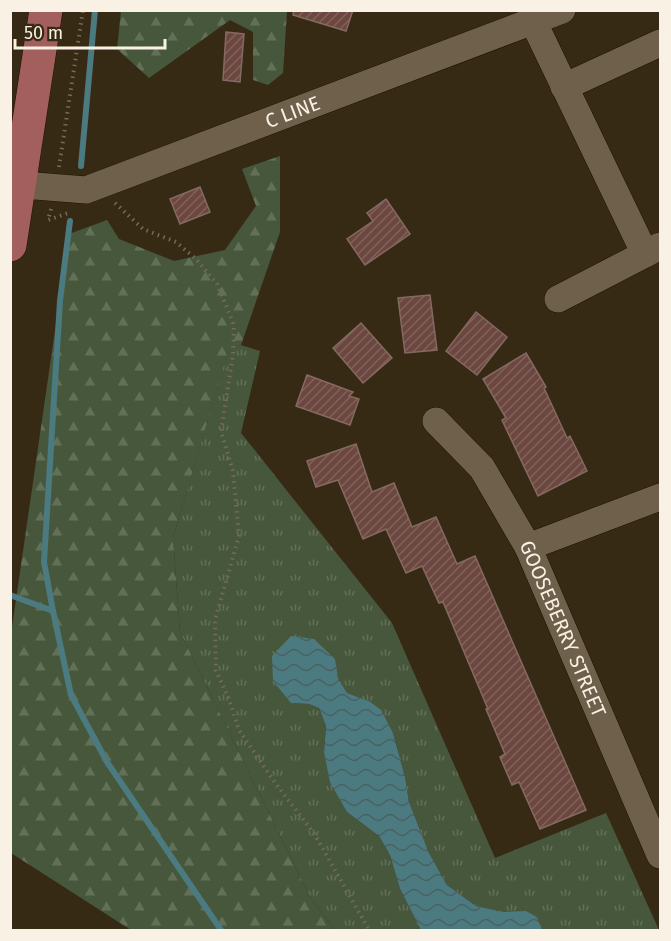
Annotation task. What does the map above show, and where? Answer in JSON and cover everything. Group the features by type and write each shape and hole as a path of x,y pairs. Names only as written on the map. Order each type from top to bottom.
{"main road":[{"path":"10,245 15,185 46,10"}],"street":[{"name":"C LINE","path":"15,185 86,190 562,10"},
{"path":"533,21 564,87 653,250 558,299"},
{"path":"564,87 660,43"},
{"name":"GOOSEBERRY STREET","path":"436,421 482,468 528,547 660,855"},
{"path":"528,547 660,497"}],"path":[{"path":"58,187 60,154 83,10"},
{"path":"118,206 143,229 176,242 196,259 217,284 234,325 233,355 222,431 233,471 239,536 215,620 216,671 229,699 239,730 315,835 369,930"}],"green space":[{"path":"121,11 287,11 283,73 268,85 253,80 253,32 230,20 149,78 117,49"},
{"path":"280,156 280,232 241,345 228,351 173,538 180,632 311,899 335,930 131,930 11,853 11,634 69,234 107,220 119,239 174,261 225,250 256,206 242,169"},
{"path":"241,345 260,351 241,433 392,623 495,858 606,813 659,930 540,930 542,929 537,917 526,912 505,912 476,906 447,885 429,853 409,802 393,733 369,701 347,693 338,678 334,659 291,703 309,704 319,708 326,726 324,752 347,812 379,836 390,855 400,889 421,930 335,930 311,899 180,632 173,538 228,350"}],"water":[{"path":"291,636 314,639 335,659 338,678 347,693 369,701 381,710 393,733 409,802 429,853 447,885 476,906 505,912 526,911 537,917 542,929 421,930 400,889 390,855 379,836 347,812 330,782 324,752 326,726 319,708 309,704 291,703 273,681 272,656"}],"building":[{"path":"294,10 353,10 346,31 293,15"},
{"path":"226,32 244,34 240,82 223,80"},
{"path":"200,187 210,212 180,224 170,199"},
{"path":"386,199 410,234 365,265 347,239 373,221 367,213"},
{"path":"430,295 437,350 405,353 398,298"},
{"path":"476,312 507,337 477,375 446,351"},
{"path":"361,323 392,358 363,383 333,348"},
{"path":"526,353 546,387 544,388 567,438 570,436 587,471 538,496 502,420 506,418 483,379"},
{"path":"307,375 353,392 349,396 359,399 350,425 296,406"},
{"path":"356,444 372,492 394,483 412,527 436,517 457,564 475,556 586,810 540,829 519,782 512,785 500,757 505,754 486,709 488,709 443,602 439,603 422,566 406,573 386,529 363,539 338,480 316,487 307,461"}],"waterway":[{"path":"81,166 95,10"},
{"path":"70,221 60,301 44,562 53,611 71,695 107,762 221,930"},
{"path":"10,595 53,611"}]}
